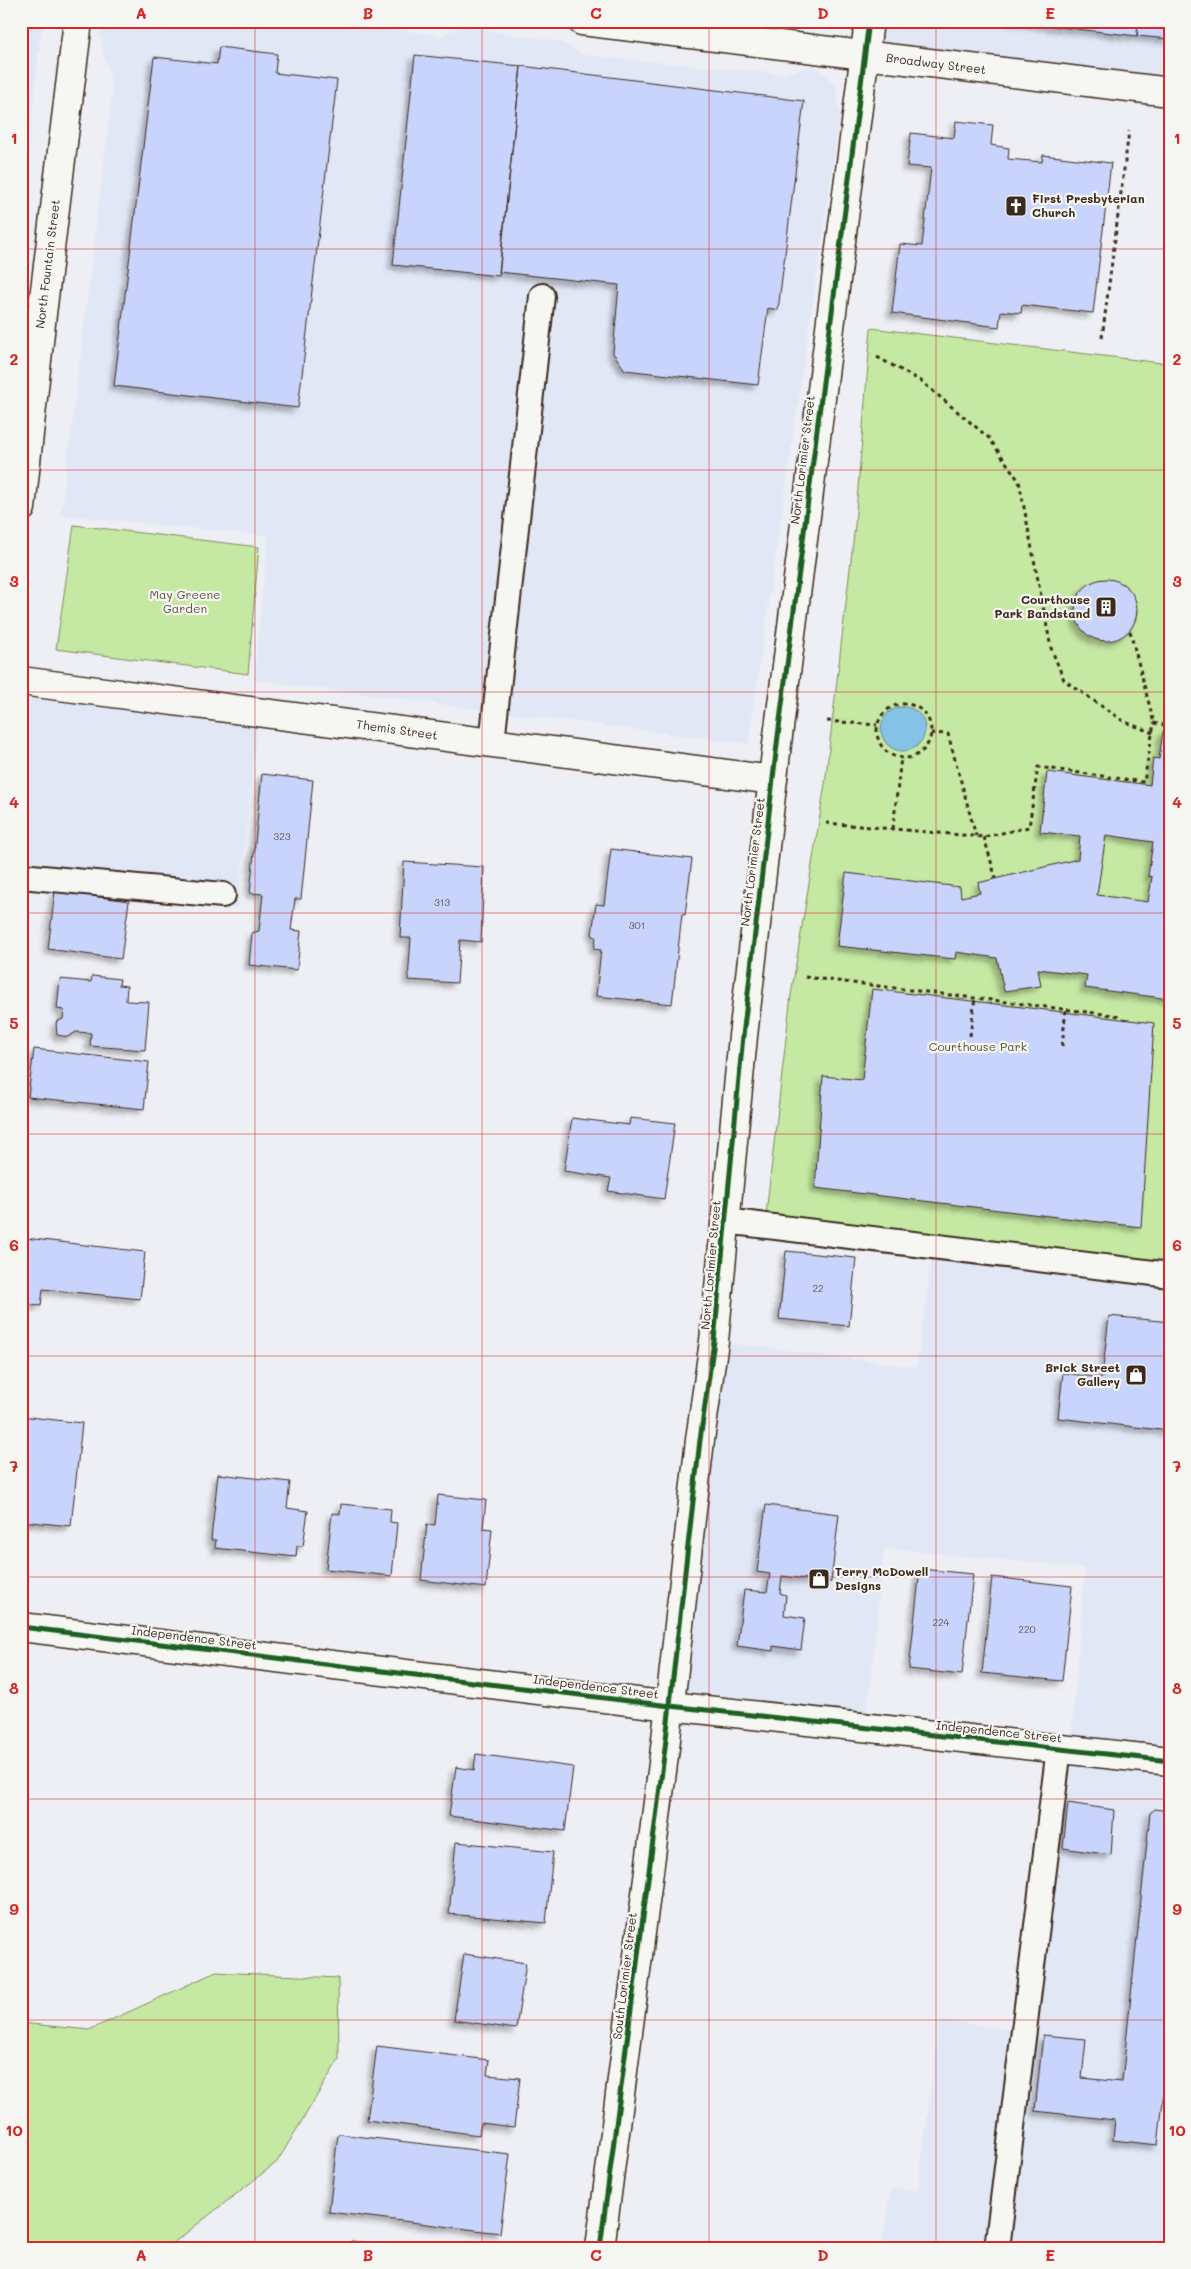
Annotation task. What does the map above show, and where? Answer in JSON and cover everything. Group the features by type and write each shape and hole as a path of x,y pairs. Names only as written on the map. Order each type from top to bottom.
{"street":[{"name":"North Fountain Street","path":"21,508 31,318 78,21"},
{"name":"Broadway Street","path":"582,21 1170,92"},
{"name":"North Lorimier Street","path":"670,1706 701,1432 714,1341 743,1036 773,780 869,21"},
{"name":"Themis Street","path":"21,681 773,780"},
{"name":"Independence Street","path":"21,1627 670,1706 1170,1761"},
{"name":"South Lorimier Street","path":"600,2248 670,1706"}],"lane":[{"path":"492,742 542,296"},
{"path":"21,876 222,895"},
{"path":"725,1221 1170,1275"},
{"path":"997,2248 1059,1748"}],"path":[{"path":"1102,338 1128,131"},
{"path":"877,357 921,381 989,438 1019,481 1051,648 1064,680 1123,721 1152,732"},
{"path":"826,823 984,837 1029,827 1038,766 1144,782 1154,723 1130,630"},
{"path":"905,703 914,705 922,710 928,718 931,732 928,744 923,751 908,758 891,754 884,749 877,733 877,725 881,716 888,709 896,704 905,703"},
{"path":"827,721 877,725"},
{"path":"1154,723 1170,726"},
{"path":"931,732 948,734 976,836"},
{"path":"893,829 901,757"},
{"path":"984,837 996,879"},
{"path":"805,977 1120,1016"},
{"path":"970,1036 975,998"},
{"path":"1062,1046 1066,1009"}],"shaded area":[{"path":"21,21 42,21 21,223"},
{"path":"102,21 345,21 440,36 462,26 562,42 583,55 782,74 813,66 835,83 840,115 748,744 254,680 268,536 61,515 113,87 103,52 100,31"},
{"path":"874,21 1170,21 1170,87 871,51"},
{"path":"21,688 258,719 238,908 21,883"},
{"path":"932,1253 1170,1280 1170,1755 1071,1743 1085,1568 884,1548 867,1716 679,1699 714,1341 917,1367"},
{"path":"1068,1754 1170,1766 1170,2248 882,2248 891,2188 918,2191 939,2020 1034,2033"}],"green space":[{"name":"Courthouse Park","path":"871,328 1170,364 1170,1263 766,1214 791,995 825,784 855,525"},
{"name":"May Greene Garden","path":"74,525 259,547 248,674 56,649"},
{"path":"216,1972 338,1978 339,2059 277,2162 167,2248 21,2248 21,2023 89,2030"}],"water":[{"path":"899,707 907,707 919,713 925,729 919,745 907,751 899,751 887,745 881,733 881,725 887,713"}],"building":[{"path":"1009,21 1051,21 1051,26"},
{"path":"1051,21 1138,21 1137,36 1051,26"},
{"path":"1138,21 1170,21 1170,39 1137,36"},
{"path":"219,47 277,54 275,73 337,80 298,408 114,386 154,57 217,64"},
{"path":"415,55 521,66 499,276 393,265"},
{"path":"521,66 804,101 778,310 768,308 758,385 625,370 613,353 619,285 499,272"},
{"name":"First Presbyterian Church","path":"956,121 993,125 991,145 1009,148 1008,159 1042,162 1043,155 1111,163 1093,313 1022,305 1021,313 1001,311 999,327 892,313 900,244 922,246 931,168 907,166 911,133 954,138"},
{"name":"Courthouse Park Bandstand","path":"1106,579 1118,581 1128,588 1135,598 1137,610 1135,622 1128,632 1118,639 1106,641 1094,639 1084,632 1077,622 1075,610 1077,598 1084,588 1094,581"},
{"path":"1163,731 1170,731 1170,908 1168,921 1170,921 1170,999 1085,988 1087,975 1038,969 1041,986 1004,991 997,958 956,952 955,959 837,946 846,873 960,887 961,897 980,893 978,883 1078,859 1080,836 1040,832 1047,772 1150,785 1153,758 1159,759","holes":["1106,835 1153,842 1148,876 1152,877 1148,902 1097,895"]},
{"path":"262,774 313,780 301,899 295,899 291,930 301,931 297,970 249,965 252,933 259,931 263,894 250,893"},
{"path":"611,849 692,859 685,915 682,914 672,1004 596,996 601,950 594,949 596,937 592,935 596,904 604,905"},
{"path":"404,862 484,867 481,942 460,940 457,983 408,980 411,938 400,938"},
{"path":"55,891 129,901 121,959 48,949"},
{"path":"92,976 120,979 119,985 127,986 126,1001 149,1002 145,1050 90,1046 91,1033 76,1032 68,1037 57,1035 56,1022 63,1019 64,1010 57,1009 60,979 91,982"},
{"path":"872,989 1154,1023 1141,1227 815,1188 823,1076 862,1080"},
{"path":"34,1049 149,1062 144,1109 28,1097"},
{"path":"572,1118 629,1125 630,1118 675,1123 664,1199 608,1191 611,1178 564,1171"},
{"path":"25,1238 145,1252 140,1299 43,1289 41,1306 21,1304 21,1246 24,1246"},
{"path":"786,1251 856,1258 849,1326 779,1319"},
{"name":"Brick Street Gallery","path":"1109,1316 1170,1322 1170,1431 1058,1418 1063,1373 1102,1378"},
{"path":"21,1416 82,1423 71,1526 21,1521"},
{"path":"218,1474 290,1482 287,1508 308,1511 303,1546 297,1546 296,1557 215,1548 216,1540 211,1540"},
{"path":"438,1495 486,1500 483,1528 492,1529 486,1588 421,1580 427,1524 435,1525"},
{"path":"341,1504 391,1509 390,1522 397,1523 392,1576 326,1569 332,1513 340,1514"},
{"name":"Terry McDowell Designs","path":"766,1505 839,1514 831,1582 782,1576 780,1593 786,1595 784,1615 805,1618 801,1650 773,1646 773,1651 737,1646 744,1590 767,1592 770,1574 757,1572"},
{"path":"920,1569 973,1574 962,1675 909,1669"},
{"path":"992,1577 1072,1586 1062,1681 982,1673"},
{"path":"476,1754 573,1767 565,1831 449,1816 456,1767 474,1770"},
{"path":"1068,1803 1114,1810 1111,1855 1063,1848"},
{"path":"1155,1809 1170,1811 1170,2037 1158,2145 1113,2140 1115,2120 1035,2111 1043,2035 1086,2039 1082,2078 1122,2082 1150,1813"},
{"path":"456,1842 553,1852 546,1923 449,1914"},
{"path":"464,1954 526,1963 516,2029 454,2020"},
{"path":"377,2046 489,2060 487,2075 520,2078 514,2127 481,2123 479,2135 367,2120"},
{"path":"338,2134 510,2154 500,2233 329,2212"},
{"path":"351,2241 415,2248 350,2248"}],"cycle path":[{"path":"600,2248 665,1748 700,1440 714,1341 743,1036 777,744 869,21"},
{"path":"21,1627 670,1706 1170,1761"}],"place":[{"name":"First Presbyterian Church","path":"1016,206"},
{"name":"Courthouse Park Bandstand","path":"1106,607"},
{"name":"Brick Street Gallery","path":"1136,1375"},
{"name":"Terry McDowell Designs","path":"819,1579"}]}
